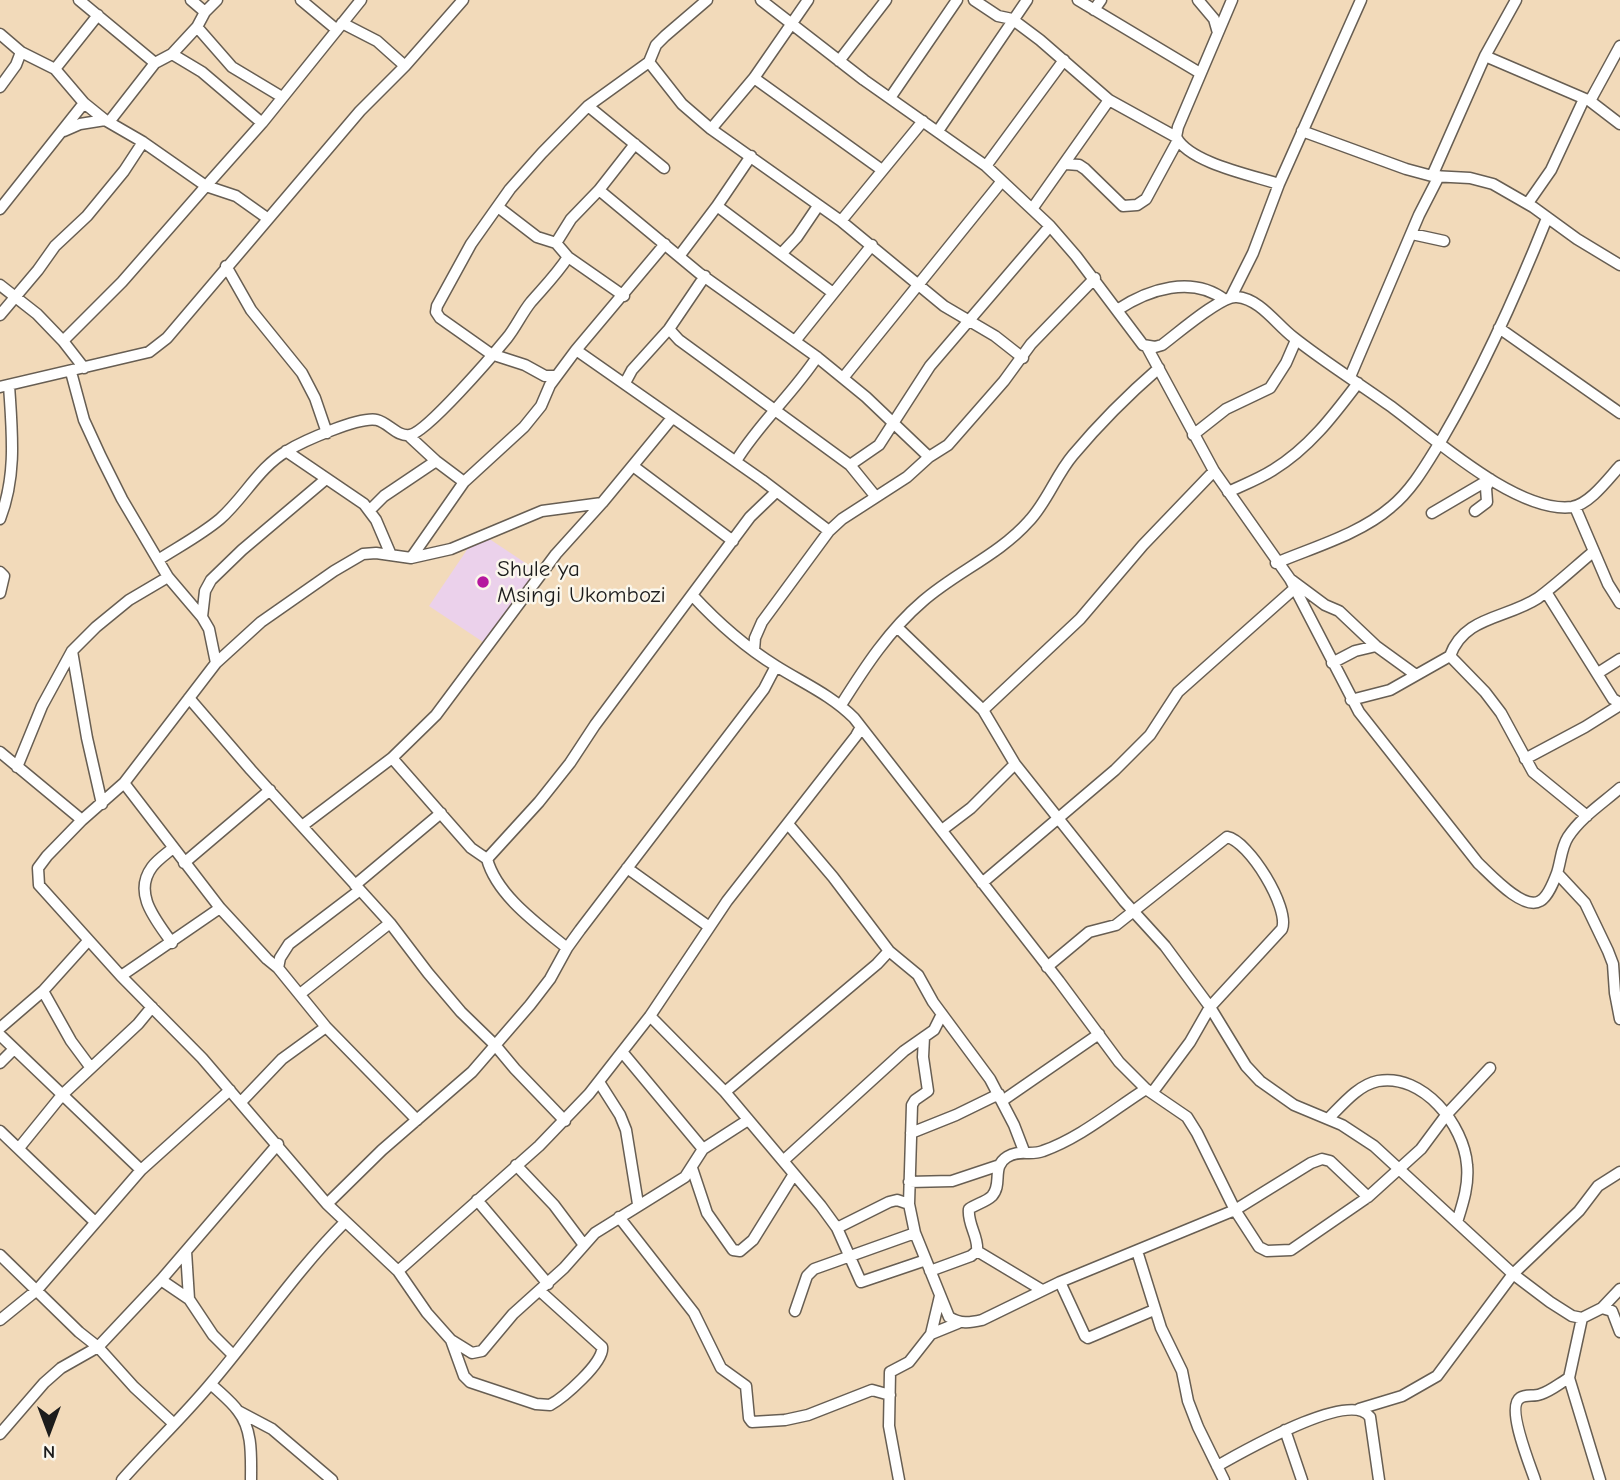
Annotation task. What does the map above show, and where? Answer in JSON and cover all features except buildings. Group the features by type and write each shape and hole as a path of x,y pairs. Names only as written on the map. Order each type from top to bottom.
{"street":[{"path":"79,0 155,63"},
{"path":"191,0 205,12"},
{"path":"56,139 65,130 80,124 107,121 155,63 172,54 217,0"},
{"path":"301,0 339,27 377,41 405,66"},
{"path":"62,341 122,282 262,123 361,0"},
{"path":"0,519 8,499 13,458 4,386 149,352 167,338 360,111 405,66 463,0"},
{"path":"556,376 545,376 525,365 491,354 450,326 438,316 436,309 471,244 510,189 587,106 649,62 656,45 707,0"},
{"path":"761,0 890,99 986,166 1050,226 1095,278 1138,342 1147,347 1214,471 1292,584 1332,663 1368,725 1478,863 1499,884 1519,898 1531,903 1539,902 1545,897 1557,873 1564,844 1587,816 1620,788"},
{"path":"711,129 754,78 808,0"},
{"path":"839,61 886,0"},
{"path":"890,99 957,0"},
{"path":"974,0 998,16 1012,19 1109,100 1177,138 1186,150 1207,160 1279,184"},
{"path":"938,131 1027,0"},
{"path":"1078,0 1200,73"},
{"path":"1094,10 1101,0"},
{"path":"1198,0 1214,19 1218,33"},
{"path":"1066,163 1085,169 1123,206 1131,207 1146,199 1177,138 1178,127 1232,0"},
{"path":"1147,347 1162,345 1228,299 1253,253 1279,184 1361,0"},
{"path":"1228,492 1272,471 1317,436 1354,380 1485,56 1516,0"},
{"path":"55,69 98,15"},
{"path":"197,27 232,66 282,97"},
{"path":"0,34 21,52 55,69 84,103 107,121 143,142 206,186 236,195 267,218"},
{"path":"1528,203 1551,170 1587,100 1616,62 1620,46"},
{"path":"0,87 16,65 21,52"},
{"path":"172,54 202,72 262,123"},
{"path":"1485,56 1587,100 1620,124"},
{"path":"986,166 1064,60"},
{"path":"649,62 682,104 711,129 841,221 944,306 970,319 1023,358"},
{"path":"754,78 882,170"},
{"path":"1032,209 1109,100"},
{"path":"0,209 84,103"},
{"path":"587,106 664,168"},
{"path":"841,221 923,121"},
{"path":"1302,131 1369,157 1436,176 1481,180 1528,203 1577,239 1620,265"},
{"path":"0,315 55,246 87,216 124,171 143,142"},
{"path":"556,243 571,219 599,190 635,144"},
{"path":"680,255 751,156"},
{"path":"843,378 1002,181"},
{"path":"599,190 705,276 843,378 929,457"},
{"path":"717,206 833,293"},
{"path":"782,253 797,237 818,206"},
{"path":"498,208 537,237 556,243 568,257 624,296"},
{"path":"1276,562 1365,525 1400,499 1440,442 1487,356 1547,218"},
{"path":"850,465 879,445 930,366 1050,226"},
{"path":"1412,234 1444,241"},
{"path":"411,558 464,482 524,427 541,406 556,376 576,350 665,244"},
{"path":"795,341 872,245"},
{"path":"409,436 446,407 508,337 568,257"},
{"path":"226,266 251,310 302,373 315,398 327,433"},
{"path":"625,383 632,370 669,329 705,276"},
{"path":"754,650 755,638 762,622 829,531 948,445 1023,358 1031,344 1095,278"},
{"path":"0,285 37,314 84,369"},
{"path":"1117,310 1149,293 1179,286 1200,287 1228,299 1246,299 1263,309 1296,340 1490,479 1544,505 1575,507 1585,501 1620,466"},
{"path":"1499,328 1620,413"},
{"path":"669,329 679,340 850,465 876,497"},
{"path":"1193,435 1226,409 1270,388 1286,363 1296,340"},
{"path":"576,350 736,461 829,531"},
{"path":"736,461 764,420 793,392 817,357"},
{"path":"841,705 877,650 897,627 924,600 1022,529 1031,520 1073,455 1133,391 1159,368"},
{"path":"71,372 84,419 101,457 168,577 209,629 216,663"},
{"path":"302,826 392,758 436,715 556,554 672,418"},
{"path":"158,560 219,519 268,465 286,451 327,433 372,419 386,423 398,433 409,436 464,482"},
{"path":"286,451 370,510 391,555"},
{"path":"370,510 384,496 436,461"},
{"path":"633,466 733,541"},
{"path":"983,710 1080,619 1143,545 1214,471"},
{"path":"202,617 205,591 211,580 326,479"},
{"path":"1475,511 1487,502 1486,488 1490,479"},
{"path":"1432,513 1490,479"},
{"path":"487,859 570,763 595,725 750,517 776,492"},
{"path":"602,503 542,511 451,549 411,558 363,554 350,560 261,622 216,663 124,783 47,856 38,868 37,877 39,885 121,976 181,1035 278,1144 327,1204 398,1270 427,1313 451,1340 472,1353 482,1351 513,1314 544,1287 595,1233 685,1177 703,1149 748,1120"},
{"path":"1575,507 1592,552 1620,603"},
{"path":"1352,700 1391,690 1450,656 1454,645 1468,629 1535,600 1592,552"},
{"path":"0,572 4,576 0,593"},
{"path":"17,767 42,706 72,651 129,600 168,577"},
{"path":"1292,584 1339,611 1376,646 1416,675"},
{"path":"982,884 1141,745 1184,685 1292,584"},
{"path":"1525,759 1585,727 1620,704 1613,699 1546,592"},
{"path":"692,595 719,623 776,666 841,705 861,727 1119,1062 1149,1091 1180,1112 1192,1124 1235,1210 1259,1247 1267,1251 1291,1250 1368,1197 1422,1149 1447,1114 1490,1068"},
{"path":"897,627 983,710 1015,764 1058,820 1165,946 1210,1007 1246,1066 1260,1081 1294,1105 1342,1125 1374,1146 1513,1274 1573,1316 1581,1318 1602,1308 1620,1289"},
{"path":"1332,663 1355,651 1376,646"},
{"path":"72,651 102,804"},
{"path":"1450,656 1501,713 1525,759 1540,779 1587,816"},
{"path":"1598,673 1620,659"},
{"path":"327,1204 472,1072 495,1045 550,979 567,948 764,689 776,666"},
{"path":"189,698 390,923 461,1012 565,1121"},
{"path":"398,1270 565,1121 599,1082 682,971 708,926 861,727"},
{"path":"0,752 82,820"},
{"path":"392,758 471,848 487,859 491,872 512,899 567,948"},
{"path":"942,830 971,808 1015,764"},
{"path":"124,783 220,908 267,960 278,968 326,1027 417,1120"},
{"path":"184,863 270,790"},
{"path":"278,968 280,958 289,944 358,888 441,813"},
{"path":"788,824 833,877 889,951 918,975 942,1014 990,1079 1024,1151"},
{"path":"909,1182 952,1181 998,1166 1009,1156 1024,1151 1042,1151 1065,1141 1149,1091 1190,1042 1210,1007 1282,929 1285,922 1276,894 1248,851 1238,841 1227,837 1116,925 1089,932 1047,967"},
{"path":"172,943 148,907 144,891 152,866 173,848"},
{"path":"627,868 708,926"},
{"path":"1557,873 1585,903 1617,961 1615,993 1620,1018"},
{"path":"121,976 220,908"},
{"path":"300,994 390,923"},
{"path":"0,1028 43,991 88,940"},
{"path":"725,1092 889,951"},
{"path":"43,991 71,1041 91,1068"},
{"path":"19,1148 62,1095 138,1024 152,1007"},
{"path":"783,1161 904,1051 934,1030 942,1014"},
{"path":"650,1016 725,1092 837,1228 861,1282 926,1260"},
{"path":"241,1102 282,1059 326,1027"},
{"path":"911,1133 1000,1098 1099,1034"},
{"path":"0,1035 141,1170"},
{"path":"924,1037 924,1069 928,1091 912,1105 909,1204 915,1233 940,1296 949,1317 958,1323"},
{"path":"0,1063 15,1049"},
{"path":"623,1053 703,1149"},
{"path":"1328,1119 1365,1086 1378,1081 1404,1084 1432,1098 1447,1114 1463,1143 1467,1164 1467,1188 1457,1222"},
{"path":"599,1082 620,1115 626,1130 638,1205"},
{"path":"0,1320 37,1290 141,1170 230,1090"},
{"path":"0,1131 95,1222"},
{"path":"0,1434 44,1383 61,1368 98,1347 161,1280 278,1144"},
{"path":"931,1334 958,1323 982,1320 1060,1282 1235,1210 1311,1163 1330,1161 1368,1197"},
{"path":"516,1165 554,1205 584,1245"},
{"path":"930,1271 971,1256 977,1251 978,1245 968,1216 969,1209 992,1197 998,1166"},
{"path":"692,1168 706,1213 733,1250 740,1251 753,1240 794,1174"},
{"path":"1217,1466 1285,1430 1324,1415 1359,1409 1402,1396 1437,1376 1513,1274 1579,1211 1598,1186 1620,1172"},
{"path":"451,1340 464,1376 470,1382 537,1404 550,1405 584,1376 604,1353 602,1347 544,1287 477,1200"},
{"path":"837,1228 889,1202 897,1200 909,1204"},
{"path":"620,1217 694,1313 721,1368 746,1386 749,1418 752,1422 785,1420 808,1415 872,1390 890,1395"},
{"path":"122,1480 211,1384 317,1250 345,1222"},
{"path":"795,1311 807,1276 814,1269 915,1233"},
{"path":"186,1251 188,1299"},
{"path":"977,1251 1042,1290"},
{"path":"1137,1251 1154,1310 1182,1371 1191,1408 1224,1480"},
{"path":"0,1255 98,1347 134,1387 173,1423"},
{"path":"161,1280 188,1299 213,1335 233,1355"},
{"path":"1060,1282 1088,1338 1154,1310"},
{"path":"899,1480 889,1426 890,1372 909,1362 931,1334 940,1296"},
{"path":"1611,1297 1620,1305"},
{"path":"1602,1308 1612,1311 1620,1332"},
{"path":"1581,1318 1569,1378 1600,1480"},
{"path":"1535,1480 1516,1422 1514,1406 1523,1396 1544,1393 1569,1378"},
{"path":"211,1384 239,1410 272,1429 332,1480"},
{"path":"1359,1409 1366,1411 1370,1417 1379,1480"},
{"path":"239,1410 247,1428 251,1448 251,1480"},
{"path":"1285,1430 1302,1480"}],"shaded area":[{"path":"479,532 536,570 486,644 429,606"}],"place":[{"name":"Shule ya Msingi Ukombozi","path":"483,582"}]}
